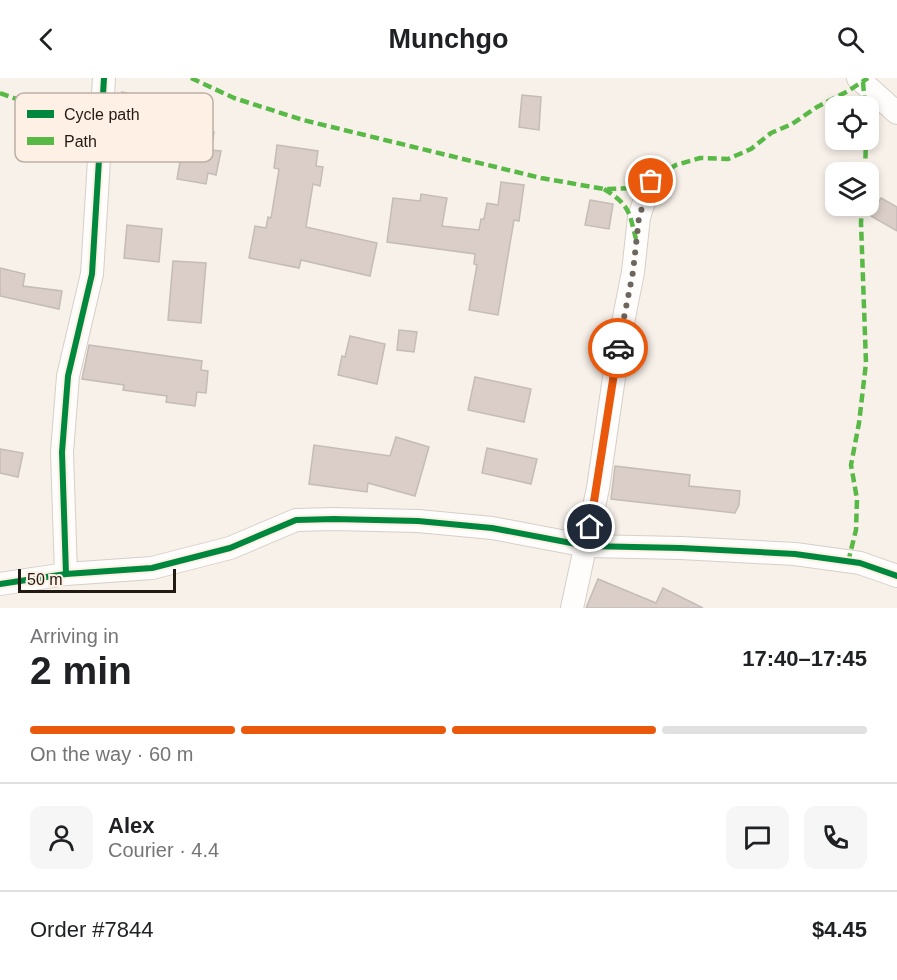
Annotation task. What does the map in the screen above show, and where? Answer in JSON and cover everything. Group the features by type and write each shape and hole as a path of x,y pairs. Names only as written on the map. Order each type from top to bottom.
{"street":[{"path":"103,93 104,78"},
{"path":"858,78 897,113"},
{"path":"66,574 62,452 68,376 92,274 99,162"},
{"path":"572,608 598,488 619,343 633,272 639,217 651,181"},
{"path":"0,584 66,574 152,568 230,548 297,520 418,521 492,528 587,546 795,554 860,563 897,576"}],"building":[{"path":"522,95 541,97 539,130 519,127"},
{"path":"277,145 318,151 316,166 323,167 320,186 313,184 306,227 377,243 370,276 301,260 299,268 249,258 255,226 266,228 268,217 271,218 279,169 274,168"},
{"path":"213,150 221,151 216,175 208,173 206,184 177,179 180,162 213,162"},
{"path":"501,182 524,185 519,221 514,220 498,315 469,310 477,265 474,264 475,254 387,242 393,198 420,201 421,194 447,198 442,226 479,230 487,203 498,205"},
{"path":"881,198 897,207 897,231 871,216 879,216"},
{"path":"590,200 613,204 609,229 585,225"},
{"path":"127,225 162,229 159,262 124,258"},
{"path":"173,261 206,263 201,323 168,320"},
{"path":"0,268 25,274 23,286 62,291 59,309 0,296"},
{"path":"399,330 417,332 414,352 397,350"},
{"path":"350,336 385,344 377,384 338,375"},
{"path":"89,345 202,361 201,370 208,371 206,393 197,392 195,406 166,402 167,396 123,390 124,385 82,379"},
{"path":"475,377 531,389 524,422 468,410"},
{"path":"396,437 429,447 415,496 368,483 367,492 309,484 314,445 390,456"},
{"path":"487,448 537,459 531,484 482,473"},
{"path":"0,449 23,453 18,477 0,473"},
{"path":"615,466 690,475 689,486 740,491 739,505 735,513 611,499"},
{"path":"598,579 656,603 663,588 703,608 586,608"}],"marked path":[{"path":"191,78 234,98 303,120 541,178 604,189 638,188 676,165 700,158 728,159 751,149 771,133 792,124 868,78"},
{"path":"863,82 864,96"},
{"path":"0,93 15,98"},
{"path":"865,162 866,150"},
{"path":"604,189 624,205 632,222 636,239"},
{"path":"848,562 856,530 857,499 851,465 859,423 866,363 861,216"}],"cycle path":[{"path":"103,93 104,78"},
{"path":"66,574 62,452 68,376 92,274 99,162"},
{"path":"0,584 66,574 152,568 230,548 296,520 334,519 418,521 492,528 587,546 795,554 860,563 897,576"}],"way so far":[{"path":"618,348 633,272 639,217 651,181"}],"route":[{"path":"590,527 598,488 618,348"}]}
